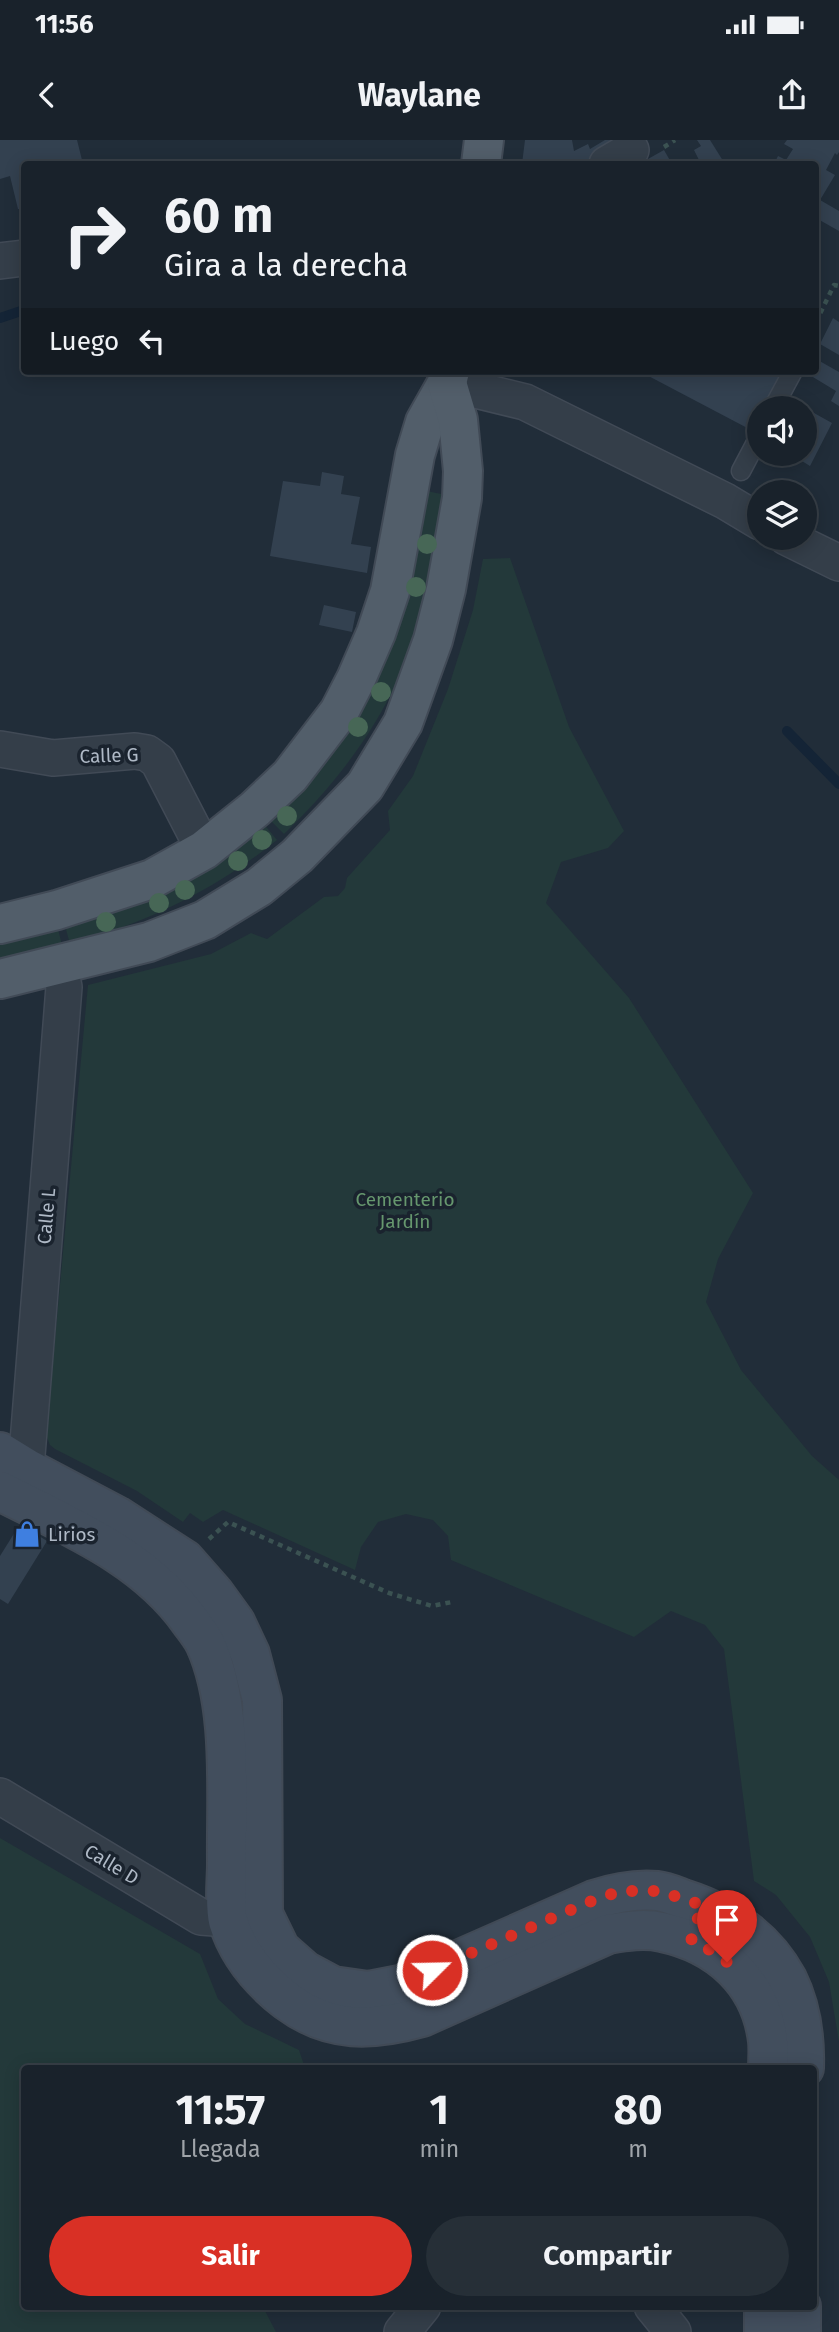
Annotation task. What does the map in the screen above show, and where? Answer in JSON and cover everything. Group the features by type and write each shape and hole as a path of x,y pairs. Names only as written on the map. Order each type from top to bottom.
{"main road":[{"path":"481,161 484,140"},
{"path":"0,924 57,910 152,879 204,850 255,809 290,776 339,712 376,633 390,591 415,456 425,422 449,377"},
{"path":"0,979 149,942 205,920 259,887 288,864 365,786 402,723 433,640 446,589 462,499 463,471 458,420 449,377"},
{"path":"9,1477 117,1516 185,1560 235,1622 250,1654 262,1700 244,1957 271,1989 303,2013 331,2024 363,2028 393,2025 422,2017 608,1934 637,1930 662,1932 691,1941 716,1953 738,1970 758,2004 768,2040 768,2065"},
{"path":"9,1477 153,1578 204,1640 217,1675 224,1719 245,1917 305,1971 333,1986 368,1991 404,1984 594,1900 621,1891 659,1891 702,1905 736,1923 762,1944 787,1979 798,2008 805,2040 804,2065"},
{"path":"691,1941 702,1905"},
{"path":"764,2310 764,2332"},
{"path":"801,2310 801,2332"}],"street":[{"path":"0,261 21,258"},
{"path":"449,377 525,402 747,514"},
{"path":"812,550 839,563"},
{"name":"Calle G","path":"0,749 53,758 135,751 147,753 158,761 204,850"},
{"name":"Calle L","path":"9,1477 64,987 59,964"},
{"name":"Calle D","path":"0,1797 201,1917 245,1917"},
{"path":"402,2332 420,2310"},
{"path":"655,2310 673,2332"}],"lane":[{"path":"780,396 791,375"},
{"path":"741,471 747,460"}],"path":[{"path":"819,316 834,285 839,286"},
{"path":"185,1560 228,1522 388,1593 432,1606 452,1602"}],"green space":[{"path":"422,490 446,495 431,579 410,652 378,718 358,749 311,807 284,834 268,818 299,787"},
{"name":"Cementerio Jardín","path":"510,558 569,727 624,831 608,848 561,862 546,903 629,998 753,1193 718,1259 706,1302 741,1370 812,1456 839,1480 839,2042 829,1982 810,1937 776,1895 754,1881 724,1649 705,1625 671,1611 634,1637 451,1560 448,1536 433,1520 406,1514 378,1522 361,1547 355,1570 223,1510 203,1522 190,1513 183,1522 137,1491 55,1449 46,1435 88,985 211,954 251,933 267,939 324,897 338,896 345,888 347,878 390,830 388,811 413,776 448,689 473,610 483,559"},
{"path":"263,823 277,840 229,874 153,915 70,944 64,922"},
{"path":"57,925 62,945 0,960 0,939"},
{"path":"0,1838 200,1954 218,1999 245,2024 299,2050 304,2065 21,2065 21,2310 265,2310 276,2332 0,2332"}],"building":[{"path":"0,140 77,140 82,161 21,161 21,209 18,209 10,176 0,179"},
{"path":"525,140 572,140 574,151 588,144 590,149 605,140 624,140 586,161 522,161"},
{"path":"697,140 710,140 723,161 700,161 694,150 701,146"},
{"path":"787,140 839,140 839,152 837,155 835,153 826,170 835,175 820,200 839,211 839,231 819,220 819,161 776,161 778,156 786,160 793,149 784,144"},
{"path":"664,150 670,161 644,161"},
{"path":"833,318 839,322 839,355 820,344"},
{"path":"819,361 839,372 839,406 831,401 836,391 810,375 819,375"},
{"path":"647,375 782,375 771,396 747,396 747,428"},
{"path":"817,415 832,423 817,452"},
{"path":"322,472 344,476 341,494 360,497 351,544 371,547 367,573 270,556 283,481 320,486"},
{"path":"324,605 356,612 352,632 319,625"},
{"path":"20,1524 47,1541 8,1604 0,1599 0,1556"}],"waterway":[{"path":"0,318 21,311"},
{"path":"787,731 839,784"}],"place":[{"name":"Lirios","path":"27,1534"}],"route":[{"path":"432,1970 594,1900 621,1891 659,1891 702,1905 691,1941 716,1953 727,1962"}]}
